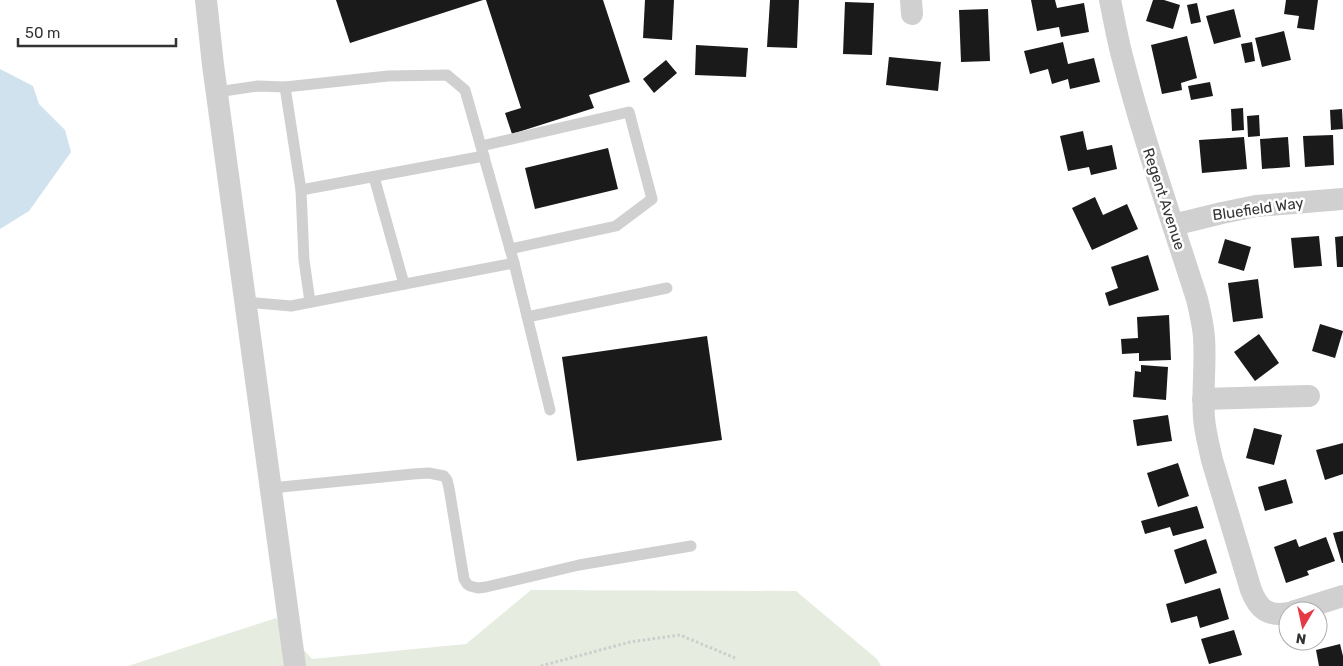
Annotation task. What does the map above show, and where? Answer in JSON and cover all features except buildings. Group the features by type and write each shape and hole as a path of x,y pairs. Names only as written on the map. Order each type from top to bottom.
{"street":[{"path":"206,0 295,666"},
{"name":"Regent Avenue","path":"1110,0 1121,54 1135,104 1201,318 1204,334 1203,399 1205,430 1212,460 1254,597 1266,612 1278,614"},
{"name":"Bluefield Way","path":"1173,225 1256,206 1343,199"},
{"path":"1203,399 1309,396"},
{"path":"1327,601 1343,596"}],"lane":[{"path":"217,92 258,86 285,87 388,76 447,75 465,90 514,263 550,410"},
{"path":"285,87 301,190 304,260 310,302"},
{"path":"301,190 374,176 482,151 629,112 652,199 616,226 510,249"},
{"path":"374,176 404,284"},
{"path":"245,302 291,306 514,263"},
{"path":"527,316 667,288"},
{"path":"271,488 413,474 429,473 444,476 449,488 464,579 467,584 478,588 579,565 691,546"}],"path":[{"path":"540,666 630,642 680,636 735,658"}],"shaded area":[{"path":"531,590 796,591 877,659 881,666 128,666 276,618 312,659 466,644"}],"water":[{"path":"0,69 33,86 39,104 65,130 71,152 29,211 0,229"}]}
